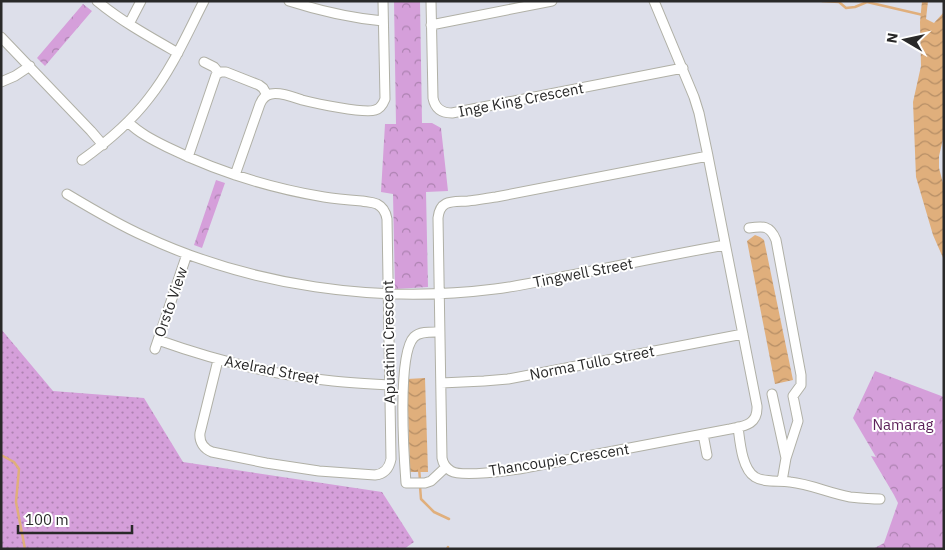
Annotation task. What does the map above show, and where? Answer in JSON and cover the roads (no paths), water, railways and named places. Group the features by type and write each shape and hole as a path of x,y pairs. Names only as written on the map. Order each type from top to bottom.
{"street":[{"path":"97,1 129,24 178,53"},
{"path":"129,24 141,1"},
{"path":"82,160 103,145 128,122 154,92 178,53 204,1"},
{"path":"289,1 315,10 349,17 384,21"},
{"path":"235,175 260,102 267,95 277,93 308,102 371,111 378,109 382,105 385,99 383,1"},
{"name":"Inge King Crescent","path":"431,1 433,99 438,108 447,113 683,68"},
{"path":"431,24 552,1"},
{"name":"Thancoupie Crescent","path":"446,467 452,472 460,474 519,469 746,426 755,418 757,406 699,112 683,68 654,1"},
{"path":"1,37 103,145"},
{"path":"204,62 214,67 219,73"},
{"path":"1,82 15,76 30,66"},
{"path":"188,157 216,76 219,73 225,72 259,85 267,95"},
{"name":"Apuatimi Crescent","path":"128,122 142,134 188,157 235,175 280,188 325,197 374,203 381,206 385,212 387,219 391,460 384,472 379,475 373,475 319,471 211,452 205,448 200,442 200,433 218,360"},
{"path":"440,332 424,333 415,336 410,344 404,375 403,393 406,483 425,483 431,481 446,467 442,458 441,383 440,332 439,293 438,216 441,209 453,201 496,197 708,156"},
{"name":"Tingwell Street","path":"67,194 103,216 144,236 187,254 236,270 286,282 337,290 388,294 496,289 725,245"},
{"path":"749,228 762,226 767,228 776,240 801,374 801,385 792,396 798,421 786,458 782,481"},
{"name":"Orsto View","path":"154,350 187,254"},
{"name":"Norma Tullo Street","path":"441,383 484,382 516,378 743,334"},
{"name":"Axelrad Street","path":"158,340 218,360 274,373 332,381 390,385"},
{"path":"772,394 786,458"},
{"path":"738,427 746,467 756,478 803,484 849,496 880,499"},
{"path":"703,434 707,455"}],"water":[{"path":"922,1 928,1 926,19 934,23 944,12 944,135 939,156 939,168 944,187 944,260 933,235 916,177 913,102 921,66 920,22"},
{"path":"755,235 764,240 793,380 775,384 747,241"},
{"path":"425,378 428,472 410,472 407,379"}],"waterway":[{"path":"822,1 839,2 846,8 855,7 867,2 923,15"},
{"path":"1,455 14,462 19,469 16,502 25,549"},
{"path":"419,468 420,480"},
{"path":"420,486 421,499 434,512 449,519"}],"park label":[{"name":"Namarag","path":"903,425"}]}
